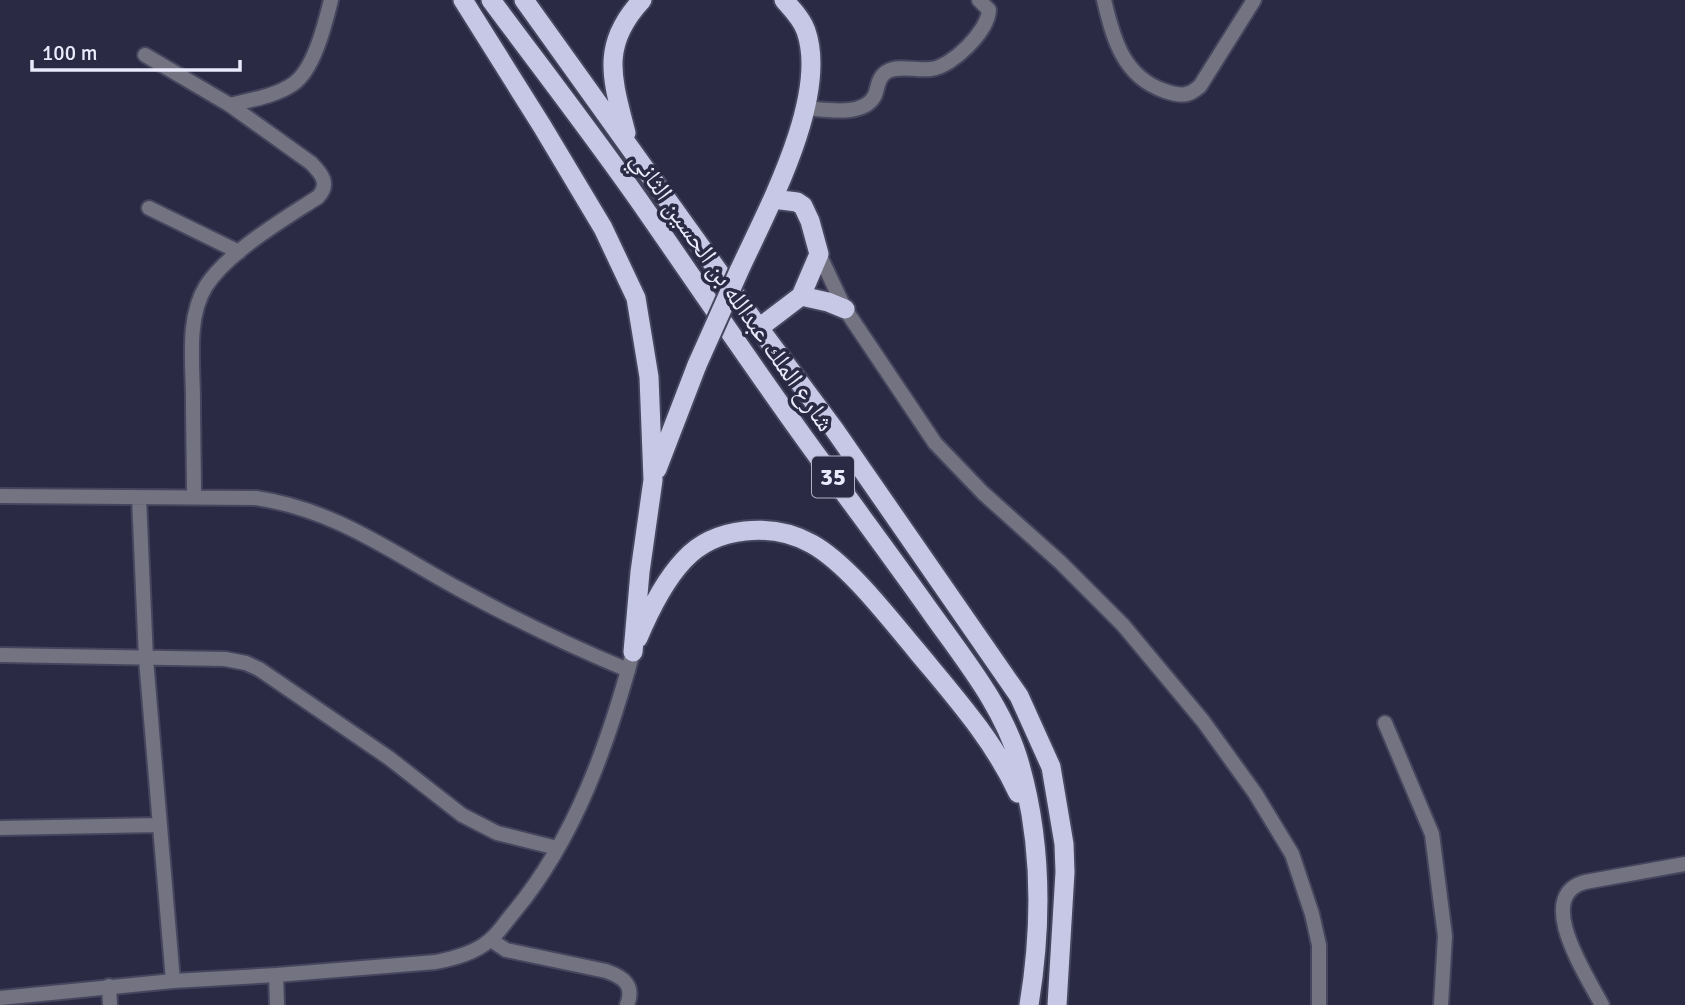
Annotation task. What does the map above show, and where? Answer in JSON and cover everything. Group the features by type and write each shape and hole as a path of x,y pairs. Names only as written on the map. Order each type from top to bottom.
{"highway":[{"path":"463,0 603,228 636,298 652,406 653,480 630,661"},
{"name":"شارع الملك عبدالله بن الحسين الثاني","path":"491,0 637,197 764,382 980,680 995,705 1020,763 1033,828 1037,922 1035,961 1028,1005"},
{"name":"شارع الملك عبدالله بن الحسين الثاني","path":"524,0 834,429 1019,696 1051,767 1064,844 1065,872 1057,1005"},
{"path":"629,144 615,89 614,53 619,30 642,0"},
{"path":"653,480 697,365 797,138 811,79 811,58 806,29 784,0"},
{"path":"759,328 801,296 819,254 803,206 797,202 772,199"},
{"path":"801,296 845,309"},
{"path":"652,406 661,415 673,416 679,413"},
{"path":"630,661 653,607 685,559 698,548 720,538 753,529 769,529 811,543 831,557 875,602 972,717 1005,764 1033,828"}],"street":[{"path":"230,105 280,90 292,85 302,76 314,52 331,0"},
{"path":"1104,0 1110,28 1125,61 1148,83 1180,96 1193,93 1200,86 1254,0"},
{"path":"804,108 854,110 871,100 881,77 888,71 943,66 982,31 986,24 986,3"},
{"path":"145,55 230,105 311,163 321,172 324,181 324,190 318,197 239,252 216,273 206,287 196,311 193,360 194,497"},
{"path":"149,208 239,252"},
{"path":"819,254 845,309 935,443 983,493 1060,562 1123,625 1203,721 1255,793 1292,854 1312,914 1319,946 1319,1005"},
{"path":"0,496 256,498 303,508 376,539 410,562 566,644 630,661 597,769 556,848 533,889 491,940 468,953 436,962 109,986 9,1000"},
{"path":"139,498 146,659 173,981"},
{"path":"0,655 225,659 246,663 260,669 389,758 462,815 497,833 556,848"},
{"path":"1385,723 1432,834 1445,936 1441,1005"},
{"path":"0,828 159,825"},
{"path":"1602,1005 1572,947 1563,919 1562,909 1567,892 1574,885 1585,882 1685,864"},
{"path":"491,940 506,950 621,976 629,985 627,1005"},
{"path":"276,975 277,1005"},
{"path":"109,986 110,1005"}]}
